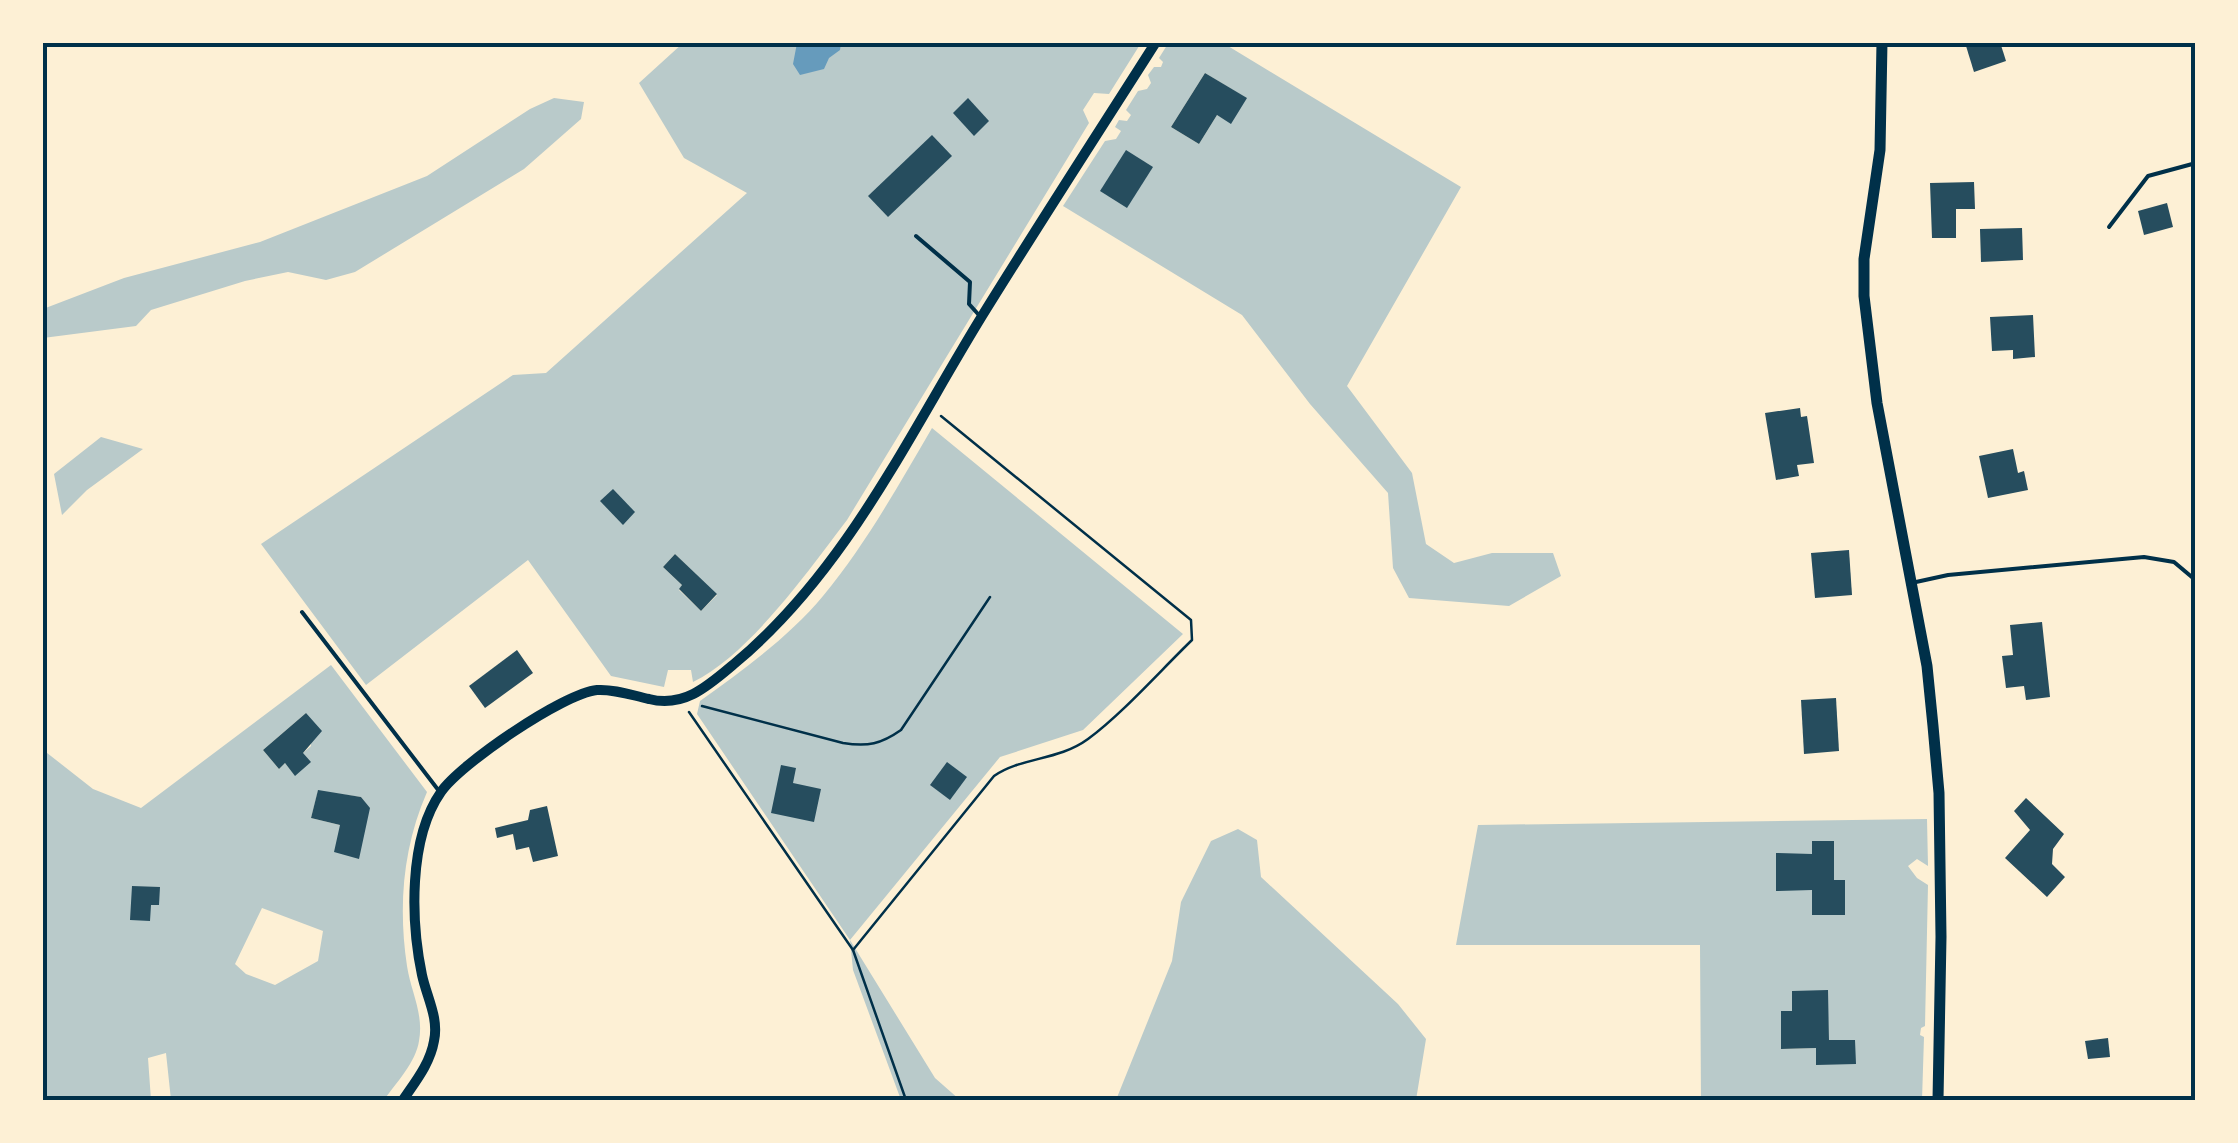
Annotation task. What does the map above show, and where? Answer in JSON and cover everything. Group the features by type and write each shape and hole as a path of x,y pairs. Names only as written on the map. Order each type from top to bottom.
{"main road":[{"path":"1882,42 1880,150 1864,259 1864,296 1887,467 1927,666 1938,793 1938,1100"}],"street":[{"path":"403,1100 424,1068 434,1040 434,1014 424,981 414,910 426,826 440,793 462,769 571,697 614,690 663,702 682,701 757,644 818,577 867,511 982,317 1156,42"}],"lane":[{"path":"2109,227 2148,176 2196,163"},
{"path":"916,236 970,282 969,304 982,317"},
{"path":"1912,583 1980,572 2144,556 2174,562 2193,578"},
{"path":"302,612 440,793"}],"path":[{"path":"853,950 994,776 1011,764 1054,757 1088,739 1192,640 1191,620 929,406"},
{"path":"682,701 843,743 865,746 883,742 901,730 990,597"},
{"path":"682,701 853,950 906,1100"}],"shaded area":[{"path":"1169,42 1223,43 1461,187 1347,386 1412,473 1426,544 1454,563 1492,553 1553,553 1561,576 1509,606 1409,598 1393,568 1388,493 1310,404 1242,315 1063,206 1105,141 1116,139 1121,131 1115,127 1119,120 1127,121 1131,115 1126,110 1138,91 1147,89 1151,83 1148,75 1154,67 1161,67 1163,62 1159,58","holes":["1205,73 1246,98 1231,123 1217,115 1199,144 1171,127"]},
{"path":"683,43 1141,43 1109,94 1094,93 1083,110 1089,123 847,520 777,610 736,652 693,682 691,670 668,670 664,687 611,676 528,560 366,685 261,544 513,375 546,373 747,193 684,158 639,83","holes":["675,554 717,595 701,611 663,567"]},
{"path":"554,98 584,102 581,119 524,169 355,272 326,280 288,272 245,281 151,310 136,326 43,338 43,309 124,278 260,242 427,176 530,109"},
{"path":"932,428 1183,634 1083,730 1000,757 850,940 697,714 700,701 780,639 823,596 867,535"},
{"path":"101,437 143,449 87,490 62,515 54,474"},
{"path":"331,665 427,792 412,834 403,899 404,944 418,1012 419,1041 410,1064 384,1100 171,1100 166,1053 148,1058 151,1100 43,1100 42,749 93,789 141,808","holes":["306,713 311,746 303,753 295,775 285,763 279,769 263,750","318,791 361,797 369,808 340,825 311,818","262,908 323,931 318,961 275,985 246,974 235,964"]},
{"path":"1927,819 1928,866 1917,859 1908,866 1928,885 1925,1026 1920,1035 1924,1037 1922,1100 1701,1100 1700,945 1456,945 1478,825","holes":["1792,991 1827,991 1829,1040 1816,1064 1816,1048 1782,1049 1781,1012 1792,1011"]},
{"path":"1238,829 1257,840 1261,877 1398,1004 1426,1039 1416,1100 1116,1100 1172,961 1181,902 1211,841"},
{"path":"850,940 935,1078 960,1100 901,1100 853,970"}],"water":[{"path":"797,42 841,43 824,69 800,75 793,64"}],"building":[{"path":"2000,42 2006,61 1974,72 1966,46"},
{"path":"1205,73 1247,98 1231,124 1217,115 1199,144 1171,127"},
{"path":"968,98 989,121 974,136 953,113"},
{"path":"932,135 952,156 888,217 868,196"},
{"path":"1126,150 1153,167 1127,208 1100,191"},
{"path":"1974,182 1975,209 1956,209 1956,238 1932,238 1930,183"},
{"path":"2167,203 2173,227 2144,235 2138,211"},
{"path":"2022,228 2023,260 1981,262 1980,229"},
{"path":"2033,315 2035,357 2013,359 2013,350 1992,351 1990,317"},
{"path":"1800,408 1801,417 1807,416 1814,463 1797,465 1799,476 1776,480 1765,413"},
{"path":"2013,449 2018,473 2024,471 2028,490 1988,498 1979,456"},
{"path":"613,489 635,512 623,525 600,501"},
{"path":"1849,550 1852,595 1815,598 1811,553"},
{"path":"675,554 717,594 701,611 663,567"},
{"path":"2042,622 2050,697 2026,700 2024,686 2006,688 2002,656 2013,655 2010,625"},
{"path":"517,650 533,673 485,708 469,686"},
{"path":"1836,698 1839,751 1804,754 1801,700"},
{"path":"306,713 322,731 303,753 311,762 295,776 285,763 279,769 263,750"},
{"path":"947,762 967,777 950,800 930,785"},
{"path":"781,765 796,768 793,783 821,789 814,822 771,813"},
{"path":"318,790 361,797 370,808 359,859 334,852 340,825 311,818"},
{"path":"2026,798 2064,834 2053,849 2052,864 2065,877 2047,897 2005,858 2030,830 2014,811"},
{"path":"547,806 558,856 533,862 529,847 516,850 513,834 497,838 495,828 528,820 530,810"},
{"path":"1812,841 1834,841 1834,880 1845,880 1845,915 1812,915 1812,890 1776,891 1776,853 1812,854"},
{"path":"132,886 160,887 159,905 151,905 150,921 130,920"},
{"path":"1828,990 1829,1040 1855,1040 1856,1064 1816,1065 1816,1048 1781,1049 1781,1011 1792,1011 1792,991"},
{"path":"2108,1038 2110,1057 2088,1059 2085,1041"}]}
